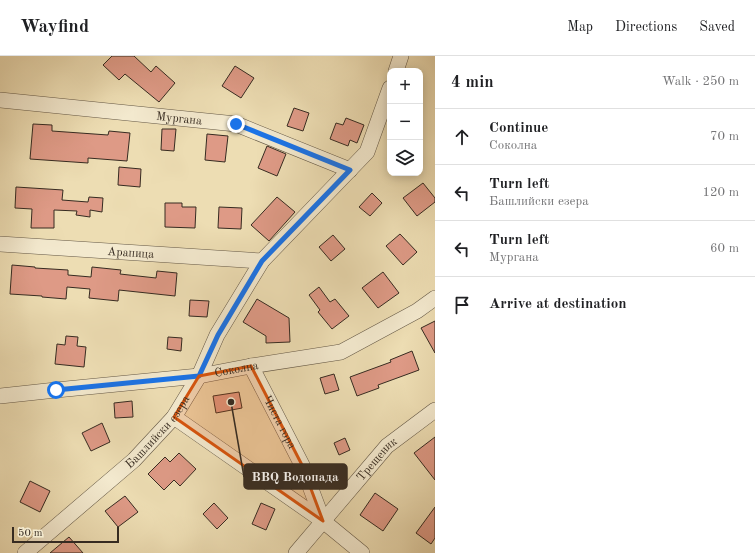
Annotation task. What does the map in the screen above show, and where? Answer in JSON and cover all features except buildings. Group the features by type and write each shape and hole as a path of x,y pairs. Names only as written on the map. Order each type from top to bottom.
{"street":[{"path":"397,68 401,56"},
{"name":"Башлийски езера","path":"25,553 134,460 174,416 199,376 218,335 262,261 367,152 387,96"},
{"name":"Мургана","path":"0,100 236,124 350,170"},
{"name":"Арапица","path":"0,244 262,261"},
{"name":"Соколна","path":"0,396 199,376 341,352 418,311 435,298"},
{"name":"Чиста гора","path":"252,366 302,465 323,521"},
{"name":"Трещеник","path":"296,553 387,446 435,410"},
{"path":"174,416 323,521 362,553"}],"highlighted area":[{"path":"251,366 302,465 323,521 174,417 199,376"}],"place":[{"name":"BBQ Водопада","path":"231,402"}],"route":[{"path":"56,390 199,376 218,335 262,261 350,170 236,124"}]}
